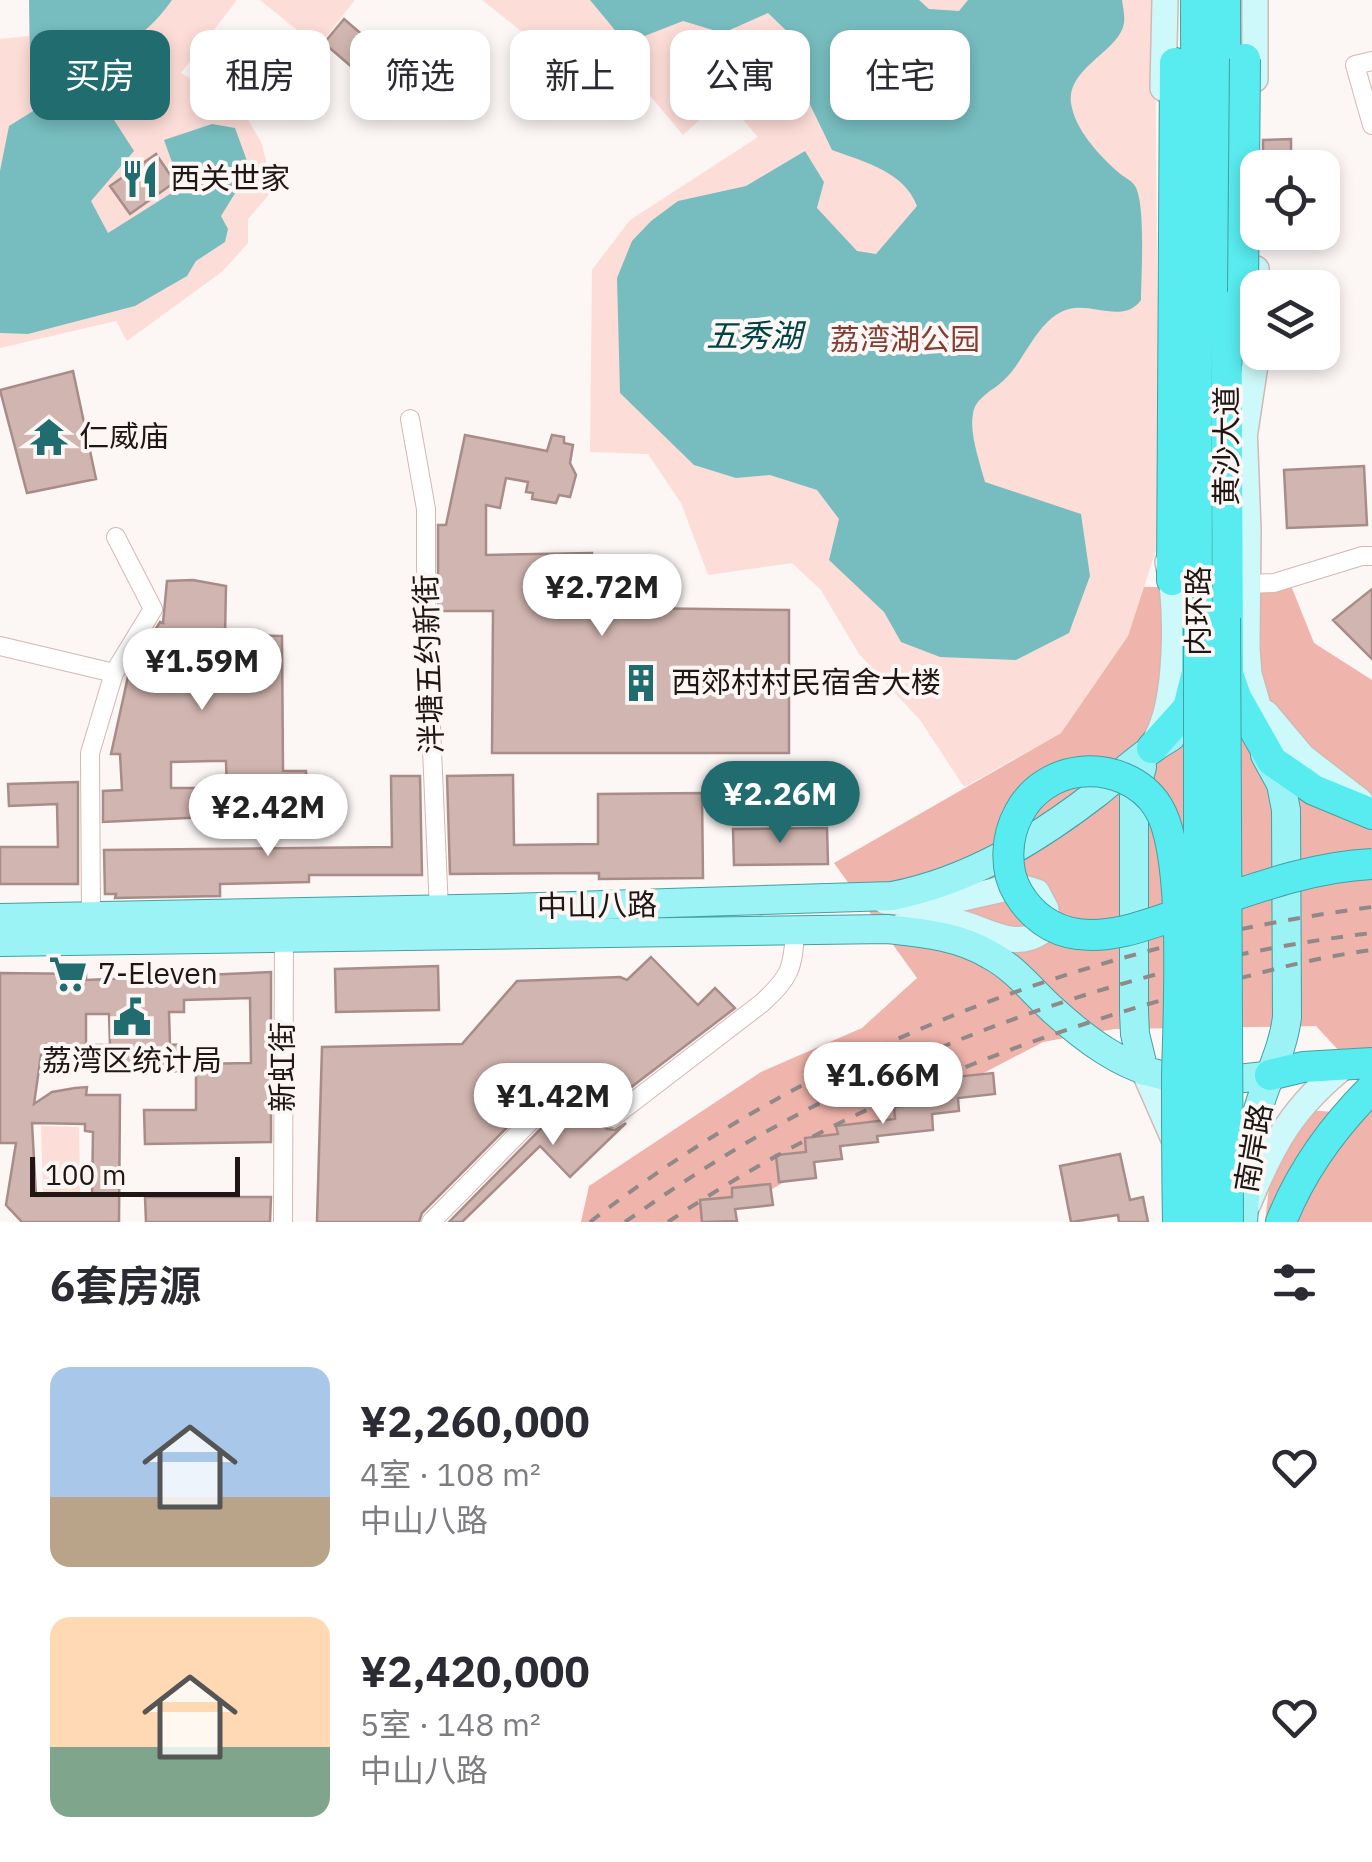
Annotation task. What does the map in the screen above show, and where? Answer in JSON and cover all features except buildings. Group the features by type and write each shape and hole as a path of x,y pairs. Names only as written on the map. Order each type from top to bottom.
{"highway":[{"path":"1172,580 1178,0"},
{"name":"黄沙大道","path":"1152,748 1188,708 1185,673 1197,0"},
{"name":"内环路","path":"1197,0 1200,1222"},
{"name":"黄沙大道","path":"1224,0 1240,123 1235,390 1242,685 1272,762"},
{"name":"内环路","path":"1224,0 1240,1220"},
{"path":"1235,390 1244,292 1244,0"},
{"path":"1272,762 1314,790 1372,812"},
{"path":"1178,1222 1178,942 1177,927 1177,913 1171,843 1166,822 1149,795 1133,783 1117,775 1089,771 1046,783 1018,813 1008,858 1015,888 1038,917 1074,934 1128,930 1175,916 1192,910 1210,904 1227,898 1300,875 1372,864"},
{"path":"1270,1075 1303,1067 1360,1063"},
{"path":"1281,1222 1308,1166 1372,1088"}],"main road":[{"path":"1165,0 1161,485 1164,541 1185,673 1242,685 1303,758"},
{"path":"1244,438 1256,365 1240,123 1256,0"},
{"path":"1235,390 1244,438 1247,584 1242,685 1265,729 1272,762"},
{"path":"1265,729 1372,812"},
{"name":"中山八路","path":"0,942 439,910 867,900 925,888 992,862 1062,820 1152,748 1191,730 1240,735 1272,762"},
{"path":"1152,748 1140,772 1134,814 1134,1012 1158,1075 1182,1161 1188,1222"},
{"name":"南岸路","path":"1240,1220 1255,1118 1286,1032 1286,810 1282,784 1272,762"},
{"path":"867,900 936,904 1022,886 1034,889 1046,910 1041,932 1023,940 1009,940 976,926 950,921 887,929"},
{"name":"中山八路","path":"0,918 92,916 284,924 796,932 887,929 944,936 993,956 1104,1052 1158,1075"},
{"path":"1240,1220 1286,1124 1318,1088 1360,1063"},
{"path":"1158,1075 1206,1081 1270,1075"},
{"name":"南岸路","path":"1158,1075 1199,1117 1209,1143 1213,1222"},
{"path":"1209,1143 1232,1140 1249,1151"}],"street":[{"path":"1372,62 1355,65 1372,126"},
{"name":"泮塘五约新街","path":"410,419 426,509 426,612 439,910"},
{"path":"92,916 90,753 114,672 153,610 116,537"},
{"path":"1247,584 1274,583 1372,556"},
{"path":"0,646 114,672"},
{"name":"新虹街","path":"283,1222 284,924"},
{"path":"431,1222 574,1077 612,1118 762,1004 784,984 793,968 796,932"}],"green space":[{"path":"29,0 237,0 214,30 190,30 190,61 181,73 190,79 190,120 248,120 262,144 273,190 248,219 248,243 223,271 127,341 116,321 0,348 0,39 29,36"},
{"path":"260,0 355,0 330,32 297,30"},
{"name":"五秀湖","path":"482,0 1155,0 1159,541 1128,636 1061,733 964,787 920,720 859,654 821,590 792,563 708,575 681,503 648,454 590,452 592,270 630,220 758,137 743,120 810,120 810,30 670,30 670,119 650,95 650,30 520,30"},
{"name":"五秀湖","path":"670,120 700,120 683,135"},
{"path":"41,1126 79,1127 80,1195 43,1195"}],"shaded area":[{"path":"1144,587 1292,588 1314,643 1372,680 1372,1222 1265,1222 1269,1188 1307,1110 1334,1112 1367,1081 1316,1026 1114,1029 1043,1042 850,1143 716,1222 581,1222 589,1186 761,1072 862,1028 917,978 834,863 1061,733 1128,636"}],"water":[{"path":"29,0 172,0 145,30 30,30 30,55"},
{"name":"五秀湖","path":"590,0 919,0 929,9 959,11 968,0 1122,0 1124,20 1120,33 1077,80 1071,103 1077,123 1089,141 1134,184 1138,195 1142,223 1141,300 1126,311 1069,309 1048,321 1011,372 977,403 972,422 985,482 1081,514 1090,576 1069,633 1016,660 940,657 901,642 884,612 829,560 839,519 817,490 770,475 736,478 694,465 620,393 617,278 632,241 678,201 746,186 805,151 824,182 817,208 857,251 876,254 917,206 911,194 893,177 832,150 810,105 810,30 786,30 768,13 730,30 713,30 683,21 650,34 650,30 615,30"},
{"path":"30,113 30,120 114,120 134,151 91,201 108,233 181,187 164,140 212,124 235,128 250,169 221,216 228,229 225,242 196,261 187,276 135,306 28,334 0,333 0,171 9,126"}],"railway":[{"path":"590,1222 677,1160 768,1104 862,1055 960,1013 1060,977 1163,947 1267,924 1372,907"},
{"path":"625,1222 780,1124 920,1056 993,1027 1142,978 1218,959 1372,933"},
{"path":"668,1222 728,1184 853,1116 984,1060 1050,1035 1187,993 1302,963 1372,950"}],"place":[{"name":"西关世家","path":"140,179"},
{"name":"仁威庙","path":"49,437"},
{"name":"西郊村村民宿舍大楼","path":"641,683"},
{"name":"7-Eleven","path":"68,974"},
{"name":"荔湾区统计局","path":"132,1017"}],"park label":[{"name":"荔湾湖公园","path":"905,340"}]}
